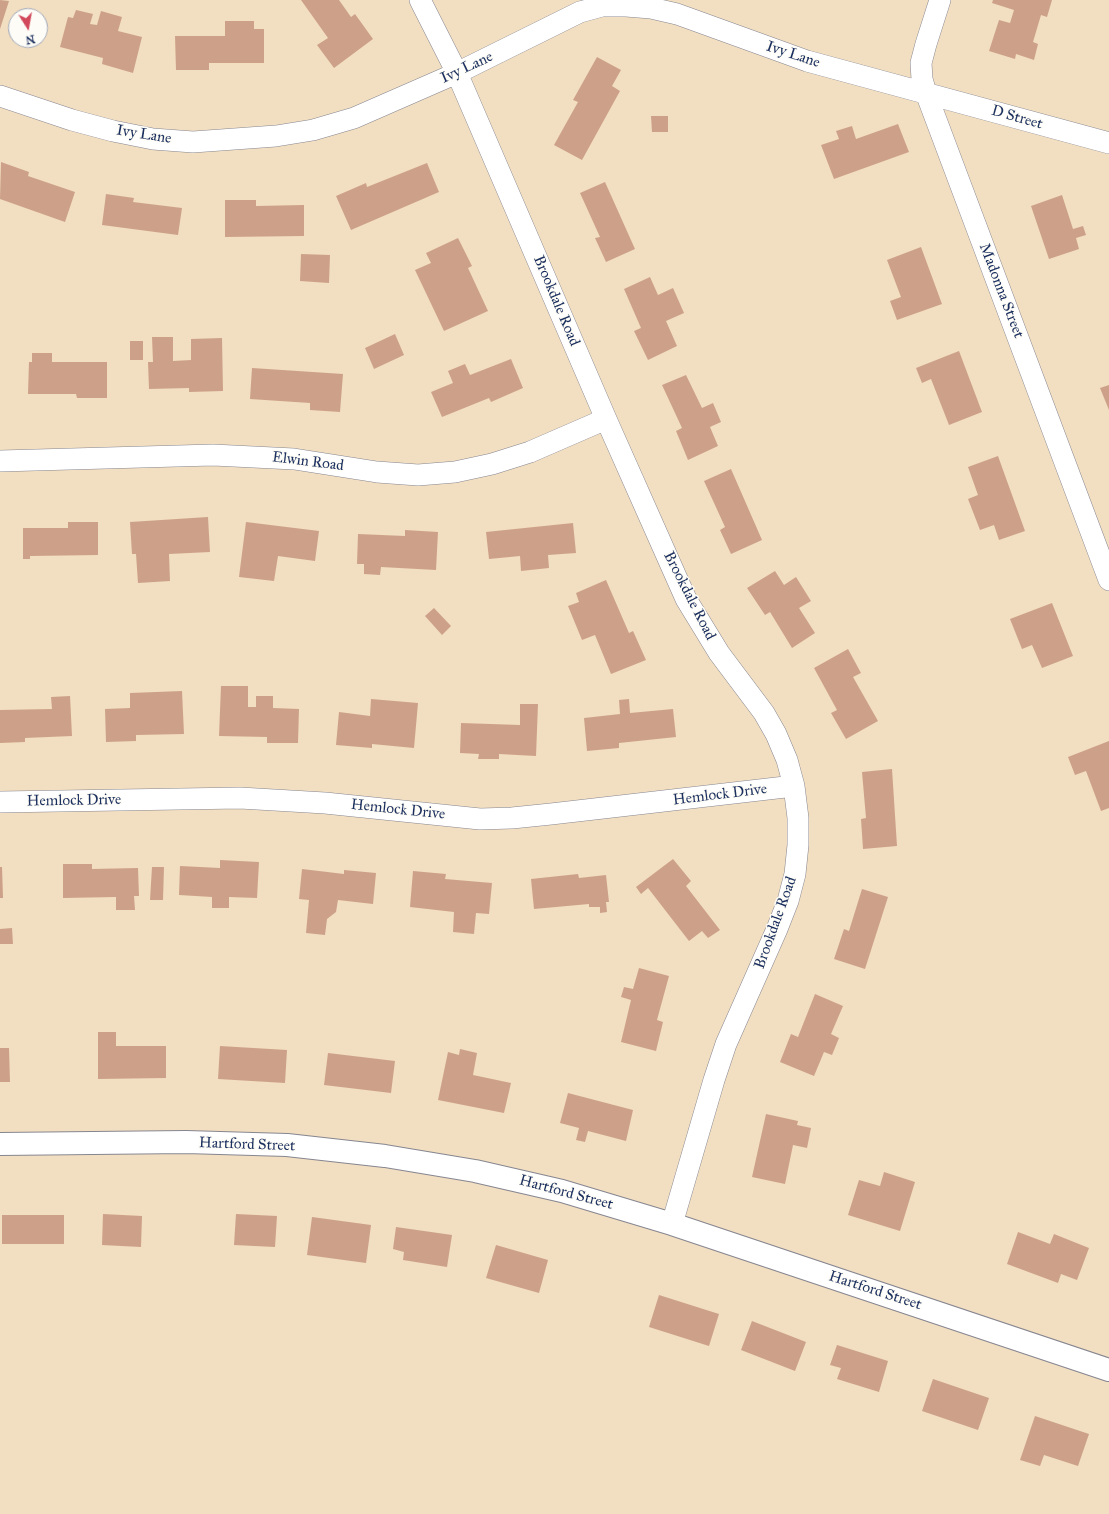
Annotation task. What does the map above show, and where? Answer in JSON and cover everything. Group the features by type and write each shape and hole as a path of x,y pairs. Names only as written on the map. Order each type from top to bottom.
{"street":[{"name":"Brookdale Road","path":"420,0 457,73 606,419 686,599 719,653 764,713 776,734 787,760 794,786 798,818 798,845 795,874 788,901 726,1044 672,1224"},
{"name":"Madonna Street","path":"940,0 921,63 922,79 926,93 1109,580"},
{"name":"Ivy Lane","path":"0,96 72,120 113,131 146,137 193,142 276,136 313,130 354,118 457,73 580,12 602,6 651,8 677,14 807,61 926,93"},
{"name":"D Street","path":"926,93 1109,143"},
{"name":"Elwin Road","path":"0,461 213,455 294,459 377,472 418,475 455,472 492,464 530,452 606,419"},
{"name":"Hemlock Drive","path":"0,802 247,799 325,803 446,816 493,818 551,814 794,786"},
{"name":"Hartford Street","path":"0,1144 238,1143 287,1145 335,1150 433,1164 519,1180 608,1204 672,1224 1109,1370"}],"building":[{"path":"0,0 9,1 0,29"},
{"path":"301,0 339,0 351,17 355,14 373,39 334,68 317,45 328,38"},
{"path":"993,0 1052,0 1047,17 1041,15 1033,42 1038,44 1034,60 1016,54 1015,59 989,51 999,20 1010,23 1014,10 992,3"},
{"path":"76,10 93,14 90,24 97,25 101,11 122,17 118,31 142,37 133,73 102,64 103,58 60,47 68,17 73,18"},
{"path":"225,21 254,21 254,29 264,29 264,63 209,63 209,70 176,70 175,36 225,36"},
{"path":"597,57 621,70 612,86 620,91 582,160 554,145 578,102 573,100"},
{"path":"651,116 668,116 668,132 652,132"},
{"path":"898,124 909,152 834,179 821,145 839,139 836,131 852,126 856,139"},
{"path":"1,162 29,172 28,176 75,192 65,222 0,199"},
{"path":"427,163 439,192 351,230 336,196 366,183 367,187"},
{"path":"605,182 635,249 606,262 595,238 600,237 580,193"},
{"path":"106,194 134,198 133,202 182,208 178,235 102,225"},
{"path":"1062,195 1073,229 1083,226 1086,235 1076,238 1079,249 1049,259 1031,206"},
{"path":"225,200 256,200 256,206 304,205 304,236 225,237"},
{"path":"458,238 472,266 468,268 488,311 444,331 415,270 431,263 426,253"},
{"path":"921,247 942,304 897,320 890,301 901,297 887,260"},
{"path":"301,254 330,255 329,283 300,281"},
{"path":"650,277 658,295 673,288 684,313 666,321 677,346 648,360 634,331 641,328 624,289"},
{"path":"395,334 404,355 374,369 365,348"},
{"path":"152,337 173,337 173,361 191,360 191,339 222,338 223,391 189,392 189,388 149,389 148,362 153,362"},
{"path":"130,341 143,341 143,360 130,360"},
{"path":"959,351 982,412 949,425 931,379 922,383 916,368"},
{"path":"32,353 52,353 52,362 107,362 107,398 77,398 76,394 28,394 29,362 32,362"},
{"path":"511,359 523,388 491,402 489,398 442,417 431,392 453,383 448,371 465,364 470,375"},
{"path":"252,368 343,374 340,412 310,410 310,403 250,399"},
{"path":"686,375 702,408 713,403 721,422 710,427 718,446 688,460 676,431 682,428 662,385"},
{"path":"1109,385 1109,410 1100,388"},
{"path":"998,456 1025,531 999,540 994,525 980,530 968,499 978,495 968,467"},
{"path":"731,469 762,540 731,554 720,530 725,527 704,481"},
{"path":"208,517 210,552 169,554 170,581 138,583 136,554 132,554 130,522"},
{"path":"68,522 98,522 98,555 30,556 30,559 23,559 23,528 68,528"},
{"path":"246,522 319,531 315,561 278,556 274,581 239,577"},
{"path":"573,523 576,553 548,555 549,568 521,571 520,556 489,559 486,532"},
{"path":"405,530 438,532 436,570 381,567 380,575 364,574 364,564 357,564 358,534 405,536"},
{"path":"775,571 784,585 796,577 811,601 799,608 815,633 792,648 770,612 765,615 747,588"},
{"path":"606,580 629,633 633,631 646,660 611,674 595,635 582,640 568,606 579,602 576,593"},
{"path":"1052,603 1073,656 1042,668 1032,645 1022,649 1010,619"},
{"path":"434,608 451,626 442,635 425,616"},
{"path":"848,649 861,673 853,677 878,721 846,739 831,713 837,710 814,668"},
{"path":"221,686 248,686 248,707 256,707 256,696 273,696 273,708 299,709 298,743 267,743 267,737 219,736"},
{"path":"182,691 184,734 136,735 136,741 106,742 105,709 130,708 130,693"},
{"path":"70,696 72,736 25,738 25,742 0,743 0,710 52,709 51,697"},
{"path":"371,699 418,703 414,748 372,744 372,748 336,745 339,712 370,716"},
{"path":"629,699 630,713 673,709 676,737 619,743 619,748 587,751 584,718 620,714 619,700"},
{"path":"520,704 538,704 536,756 499,754 499,759 478,759 479,754 460,753 461,723 520,725"},
{"path":"1109,741 1109,808 1101,811 1086,771 1075,775 1068,757"},
{"path":"892,769 897,846 863,849 861,819 866,818 862,772"},
{"path":"673,859 691,881 686,886 720,930 708,938 702,931 689,941 648,888 641,894 636,887"},
{"path":"220,860 259,862 257,898 229,897 229,908 212,908 212,897 179,895 180,866 220,868"},
{"path":"63,864 92,864 92,869 138,868 139,896 134,896 135,910 116,910 116,897 63,898"},
{"path":"0,867 2,867 3,898 0,898"},
{"path":"152,867 164,867 163,900 150,900"},
{"path":"302,869 344,874 344,870 376,873 373,904 338,900 336,912 327,919 325,935 306,933 309,900 299,899"},
{"path":"413,871 446,874 445,879 492,883 489,914 476,913 474,934 453,932 454,912 410,907"},
{"path":"578,874 579,878 606,875 609,902 606,902 607,912 600,913 600,907 589,907 589,904 534,909 531,879"},
{"path":"862,889 888,897 865,969 834,959 844,929 849,931"},
{"path":"12,928 13,944 0,944 0,929"},
{"path":"639,968 669,976 657,1020 663,1022 656,1051 621,1042 631,1000 621,997 624,987 633,989"},
{"path":"815,994 843,1006 831,1034 839,1038 832,1055 824,1052 814,1076 780,1062 791,1034 798,1037"},
{"path":"98,1032 116,1032 116,1046 166,1046 166,1078 98,1079"},
{"path":"220,1046 287,1050 285,1083 218,1079"},
{"path":"0,1048 9,1048 10,1082 0,1082"},
{"path":"460,1049 477,1053 473,1075 511,1083 504,1113 438,1100 448,1052 459,1055"},
{"path":"328,1053 395,1061 391,1093 324,1085"},
{"path":"568,1093 633,1110 626,1141 588,1131 585,1142 576,1140 579,1128 560,1123"},
{"path":"766,1114 798,1121 797,1125 811,1128 807,1148 793,1145 785,1184 752,1177"},
{"path":"884,1172 915,1182 900,1231 848,1215 859,1180 880,1186"},
{"path":"103,1214 142,1216 141,1247 102,1245"},
{"path":"236,1214 277,1216 275,1247 234,1245"},
{"path":"2,1215 64,1215 64,1244 2,1244"},
{"path":"312,1217 371,1225 366,1263 307,1255"},
{"path":"396,1227 452,1235 447,1267 403,1260 404,1252 393,1249"},
{"path":"1018,1232 1050,1244 1054,1234 1089,1248 1077,1280 1061,1274 1058,1283 1007,1264"},
{"path":"496,1245 548,1260 539,1293 486,1278"},
{"path":"659,1295 719,1314 709,1346 649,1327"},
{"path":"752,1321 806,1342 795,1371 741,1350"},
{"path":"837,1345 888,1361 879,1392 837,1379 841,1368 830,1365"},
{"path":"933,1379 989,1398 978,1430 922,1411"},
{"path":"1035,1416 1089,1434 1078,1466 1044,1455 1040,1466 1020,1460"}]}
